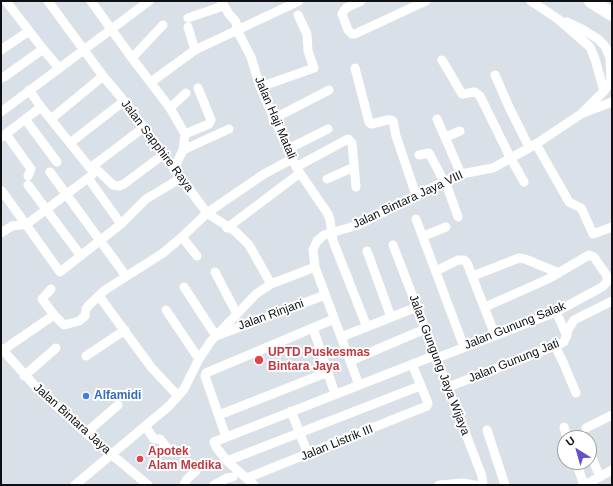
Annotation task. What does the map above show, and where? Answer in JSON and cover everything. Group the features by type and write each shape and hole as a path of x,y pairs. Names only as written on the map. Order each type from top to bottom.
{"highway":[{"path":"591,1 612,14"}],"street":[{"path":"7,1 59,68"},
{"name":"Jalan Sapphire Raya","path":"48,1 207,213 236,232 249,245 271,284"},
{"path":"1,112 149,1"},
{"path":"151,82 195,50 299,1"},
{"path":"362,1 346,8 342,14 348,30 352,34 426,1"},
{"path":"531,1 580,32 598,39 606,48 610,58 612,80"},
{"path":"96,3 111,29 170,108 185,134 183,150 174,169"},
{"path":"195,50 188,23 222,3"},
{"name":"Jalan Haji Matali","path":"222,3 236,22 238,30 251,57 260,88 296,166 328,214 333,242 367,327"},
{"path":"260,88 314,68 308,51 307,34 298,15"},
{"path":"132,58 163,25"},
{"path":"1,50 29,31"},
{"path":"580,32 593,52 604,91"},
{"path":"1,78 43,49"},
{"path":"442,60 462,94 475,92 480,96 510,158 524,182"},
{"path":"355,68 369,122 371,124 392,120 393,122 396,136 416,195"},
{"path":"495,75 509,107 569,202 581,208 593,234 611,230"},
{"path":"51,119 103,76"},
{"name":"Jalan Bintara Jaya VIII","path":"314,267 314,246 322,236 358,225 461,174 493,168 533,146 581,114 604,91 612,80"},
{"path":"185,134 208,124 211,120 198,88"},
{"path":"29,90 90,168 91,173 121,224"},
{"path":"273,119 329,90"},
{"path":"170,108 186,93"},
{"path":"70,143 124,101"},
{"path":"581,114 612,102"},
{"path":"41,107 3,136 31,169 28,181 46,210 81,256"},
{"path":"25,119 57,162"},
{"path":"437,119 461,174"},
{"path":"1,233 12,226 27,224 46,210 143,128"},
{"path":"288,149 328,128"},
{"path":"183,150 229,129"},
{"path":"446,138 460,131"},
{"path":"51,289 42,299 54,315 64,325 79,321 85,316 86,309 89,305 105,290 154,259 182,238 207,213 264,174 296,166 348,139 352,143 356,187"},
{"path":"419,155 429,153 444,182 458,217"},
{"path":"91,173 113,185 119,186 124,184 164,154"},
{"path":"228,228 296,166"},
{"path":"327,179 354,167"},
{"path":"50,172 126,276"},
{"path":"2,192 27,224 60,272 121,224 146,199 181,178"},
{"path":"416,219 424,236 464,347"},
{"path":"424,236 446,227"},
{"path":"182,238 197,256"},
{"name":"Jalan Gungung Jaya Wijaya","path":"393,245 482,476 483,485"},
{"path":"367,252 391,317"},
{"name":"Jalan Gunung Salak","path":"226,437 412,364 464,347 556,312 602,287 607,282 607,276 594,257 589,255 559,273"},
{"path":"473,276 519,258 559,273"},
{"path":"436,271 458,260 464,260 467,263 495,335"},
{"path":"75,485 110,454 169,406 184,389 199,359 216,336 256,294 271,284 314,267 359,385"},
{"path":"215,272 237,314"},
{"path":"485,307 559,273"},
{"path":"184,287 216,336"},
{"name":"Jalan Rinjani","path":"216,336 325,295"},
{"path":"99,296 152,367 178,396"},
{"name":"Jalan Gunung Jati","path":"448,387 564,342 569,328 574,320 612,301"},
{"path":"341,337 417,307"},
{"path":"166,310 199,359"},
{"path":"556,312 567,336"},
{"path":"2,349 54,315"},
{"path":"205,374 334,319"},
{"path":"313,328 336,394"},
{"path":"350,361 426,329"},
{"path":"86,356 125,330"},
{"path":"555,346 576,393"},
{"path":"24,376 56,348"},
{"name":"Jalan Bintara Jaya","path":"2,349 24,376 86,433 148,485"},
{"path":"227,461 420,386 412,364"},
{"path":"194,370 205,374"},
{"path":"219,415 328,372"},
{"path":"205,374 226,437 214,443 227,461 254,485"},
{"name":"Jalan Listrik III","path":"246,478 427,406 428,403 420,386"},
{"path":"86,433 118,405"},
{"path":"291,411 308,454"},
{"path":"586,428 612,415"},
{"path":"145,426 154,439 160,439 168,448"},
{"path":"487,430 505,485"},
{"path":"500,456 508,485"},
{"path":"579,470 584,485 612,470"},
{"path":"597,470 600,477"},
{"path":"184,485 187,479 196,471"},
{"path":"214,485 226,478 233,477"},
{"path":"438,485 463,483 475,485"}],"place":[{"name":"UPTD Puskesmas Bintara Jaya","path":"259,360"},
{"name":"Alfamidi","path":"86,396"},
{"name":"Apotek Alam Medika","path":"140,459"}]}
